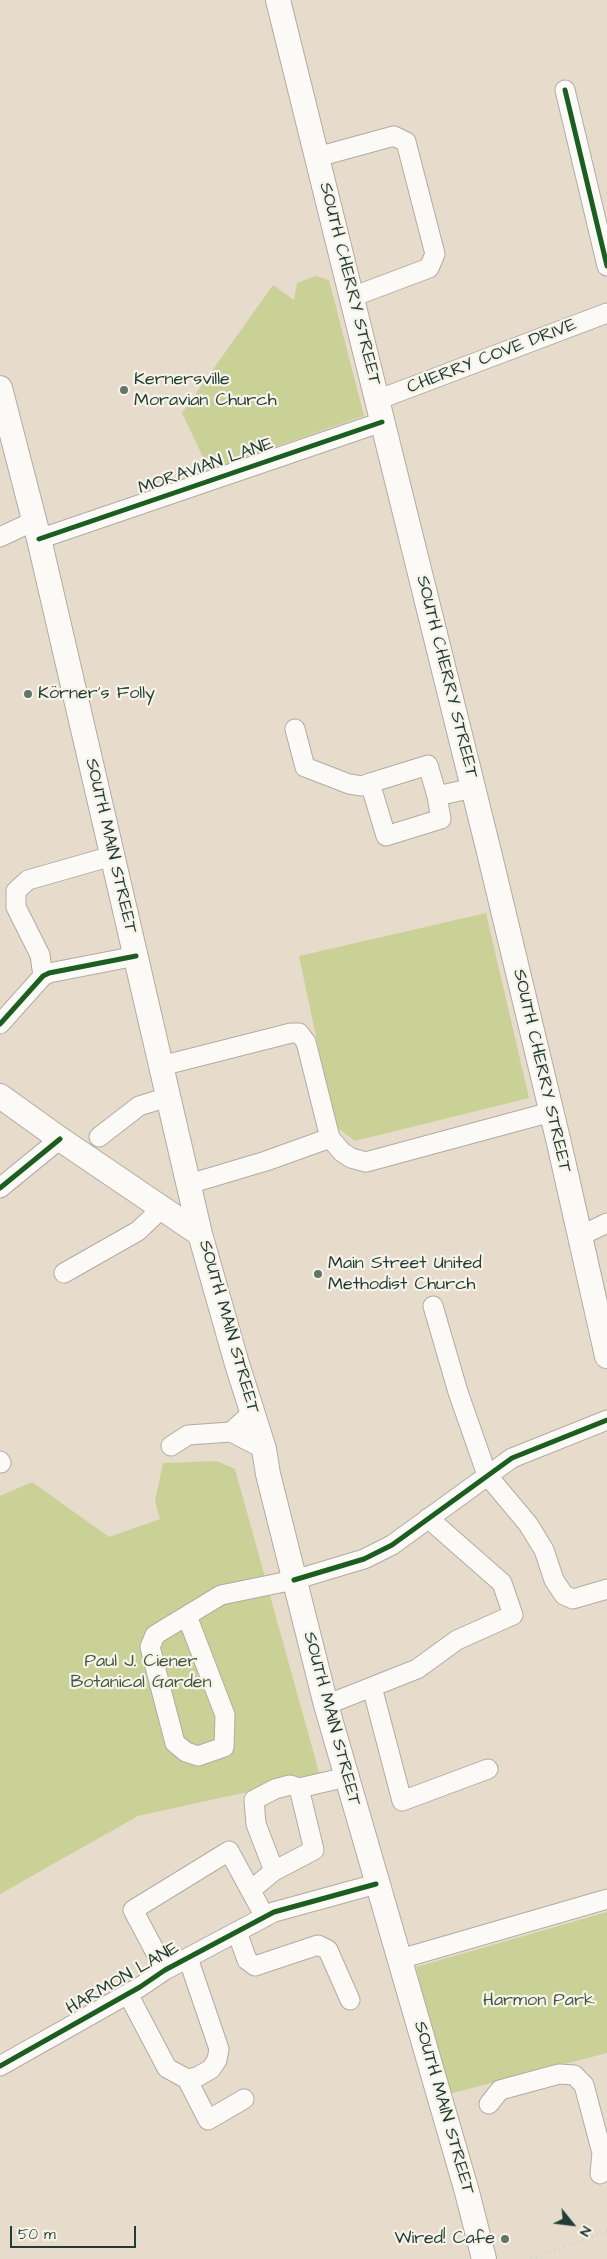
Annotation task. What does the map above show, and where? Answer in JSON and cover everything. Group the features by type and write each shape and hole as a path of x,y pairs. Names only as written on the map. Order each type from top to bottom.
{"main road":[{"name":"SOUTH CHERRY STREET","path":"278,0 552,1112 607,1356"},
{"name":"SOUTH MAIN STREET","path":"0,388 37,530 200,1234 264,1449 268,1474 326,1705 484,2259"},
{"path":"0,1096 200,1234"}],"street":[{"path":"565,90 607,266"},
{"path":"317,157 394,136 406,142 435,254 429,268 352,297"},
{"name":"CHERRY COVE DRIVE","path":"380,411 607,313"},
{"name":"MORAVIAN LANE","path":"0,536 37,530 380,411"},
{"path":"296,729 305,767 349,784 362,786 370,783 428,765 441,819 386,836 370,783"},
{"path":"437,796 473,788"},
{"path":"43,976 40,955 16,907 16,891 28,880 112,856"},
{"path":"0,1024 43,976 55,970 136,956"},
{"path":"161,1066 291,1033 299,1033 306,1042 330,1138 342,1152 352,1158 366,1162 552,1112"},
{"path":"99,1137 139,1106 168,1097"},
{"path":"188,1184 266,1161 330,1138"},
{"path":"0,1188 60,1139"},
{"path":"64,1273 138,1231 162,1208"},
{"path":"580,1236 607,1223"},
{"path":"433,1306 458,1392 487,1476 528,1524 544,1550 554,1580 564,1595 573,1598 607,1589"},
{"path":"232,1432 253,1412"},
{"path":"187,1616 226,1714 224,1747 198,1756 186,1752 175,1743 150,1647 155,1635 221,1595 294,1580 364,1559 392,1545 512,1458 607,1420"},
{"path":"171,1446 188,1435 232,1432 264,1449"},
{"path":"326,1705 418,1669 457,1640 513,1615 502,1583 428,1518"},
{"path":"372,1687 402,1801 488,1769"},
{"path":"274,1871 256,1824 254,1800 290,1785 299,1788 347,1777"},
{"path":"251,1890 274,1871 314,1850 299,1788"},
{"path":"166,1970 133,1910 229,1851 265,1917"},
{"name":"HARMON LANE","path":"0,2066 128,1994 166,1970 274,1912 376,1884"},
{"path":"400,1959 607,1899"},
{"path":"237,1932 247,1960 255,1966 318,1945 328,1950 350,2000"},
{"path":"187,2079 197,2077 211,2069 217,2060 219,2049 188,1958"},
{"path":"128,1994 167,2068 187,2079 208,2120 244,2099"},
{"path":"489,2104 500,2090 558,2074 574,2075 584,2085 602,2153 600,2174"}],"path":[{"path":"530,2259 607,2231"}],"green space":[{"path":"316,276 329,280 364,416 209,470 182,413 273,285 294,300 297,283"},
{"path":"486,913 529,1098 355,1141 335,1126 299,956"},
{"name":"Paul J. Ciener Botanical Garden","path":"217,1461 235,1469 320,1776 138,1816 0,1894 0,1496 32,1482 109,1537 160,1519 155,1501 163,1463"},
{"name":"Harmon Park","path":"607,1912 607,2053 445,2095 416,1967"}],"cycle path":[{"path":"565,90 607,266"},
{"path":"39,539 382,422"},
{"path":"0,1024 43,976 49,973 136,956"},
{"path":"0,1188 60,1139"},
{"path":"294,1580 364,1559 392,1545 512,1458 607,1420"},
{"path":"0,2066 140,1987 165,1970 274,1912 376,1884"}],"place":[{"name":"Kernersville Moravian Church","path":"124,390"},
{"name":"Körner's Folly","path":"28,694"},
{"name":"Main Street United Methodist Church","path":"318,1274"},
{"name":"Wired! Cafe","path":"505,2239"}]}
